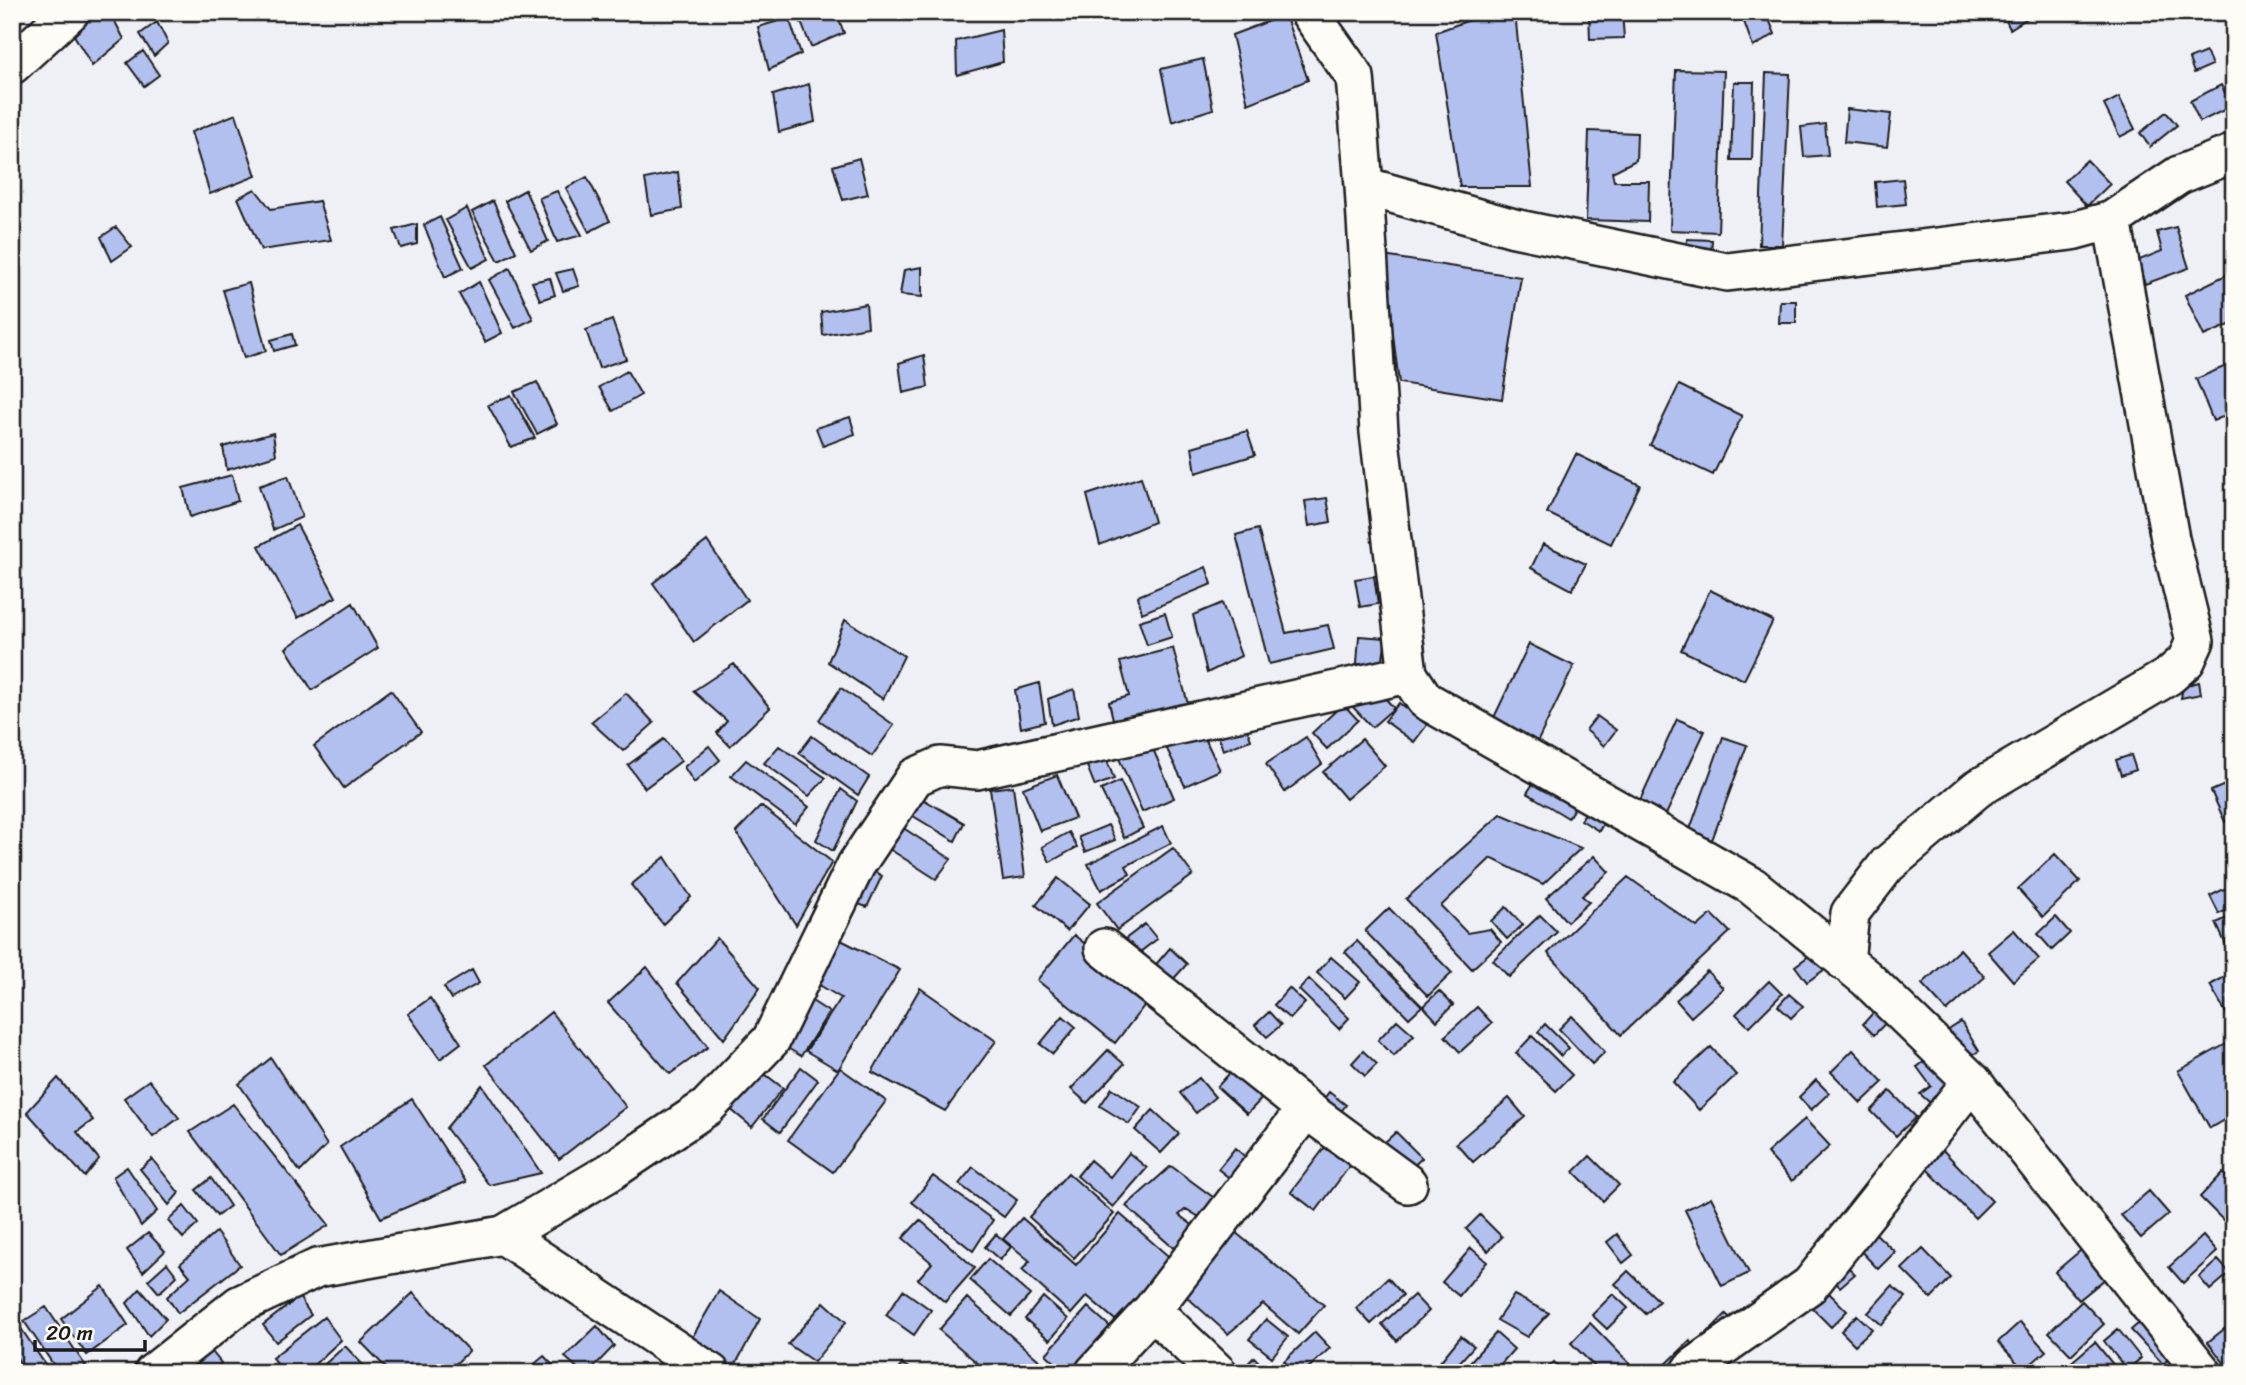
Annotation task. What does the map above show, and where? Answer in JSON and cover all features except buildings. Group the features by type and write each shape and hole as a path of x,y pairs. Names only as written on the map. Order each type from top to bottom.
{"street":[{"path":"12,65 70,12"},
{"path":"1309,12 1354,77 1380,432 1408,674 1425,700 1752,886 1866,978 1972,1081 2203,1373"},
{"path":"1364,186 1514,228 1727,272 2072,231 2112,220 2179,175 2234,153"},
{"path":"1845,962 1850,913 1887,865 1977,789 2169,676 2186,661 2195,641 2171,539 2112,220"},
{"path":"153,1373 239,1305 317,1268 503,1236 610,1172 707,1107 771,1040 856,865 915,777 940,766 977,770 1408,674"},
{"path":"1104,948 1306,1109 1408,1184"},
{"path":"1695,1371 1810,1285 1972,1081"},
{"path":"1094,1373 1152,1310 1306,1109"},
{"path":"503,1236 711,1373"},
{"path":"1152,1310 1218,1373"}]}
